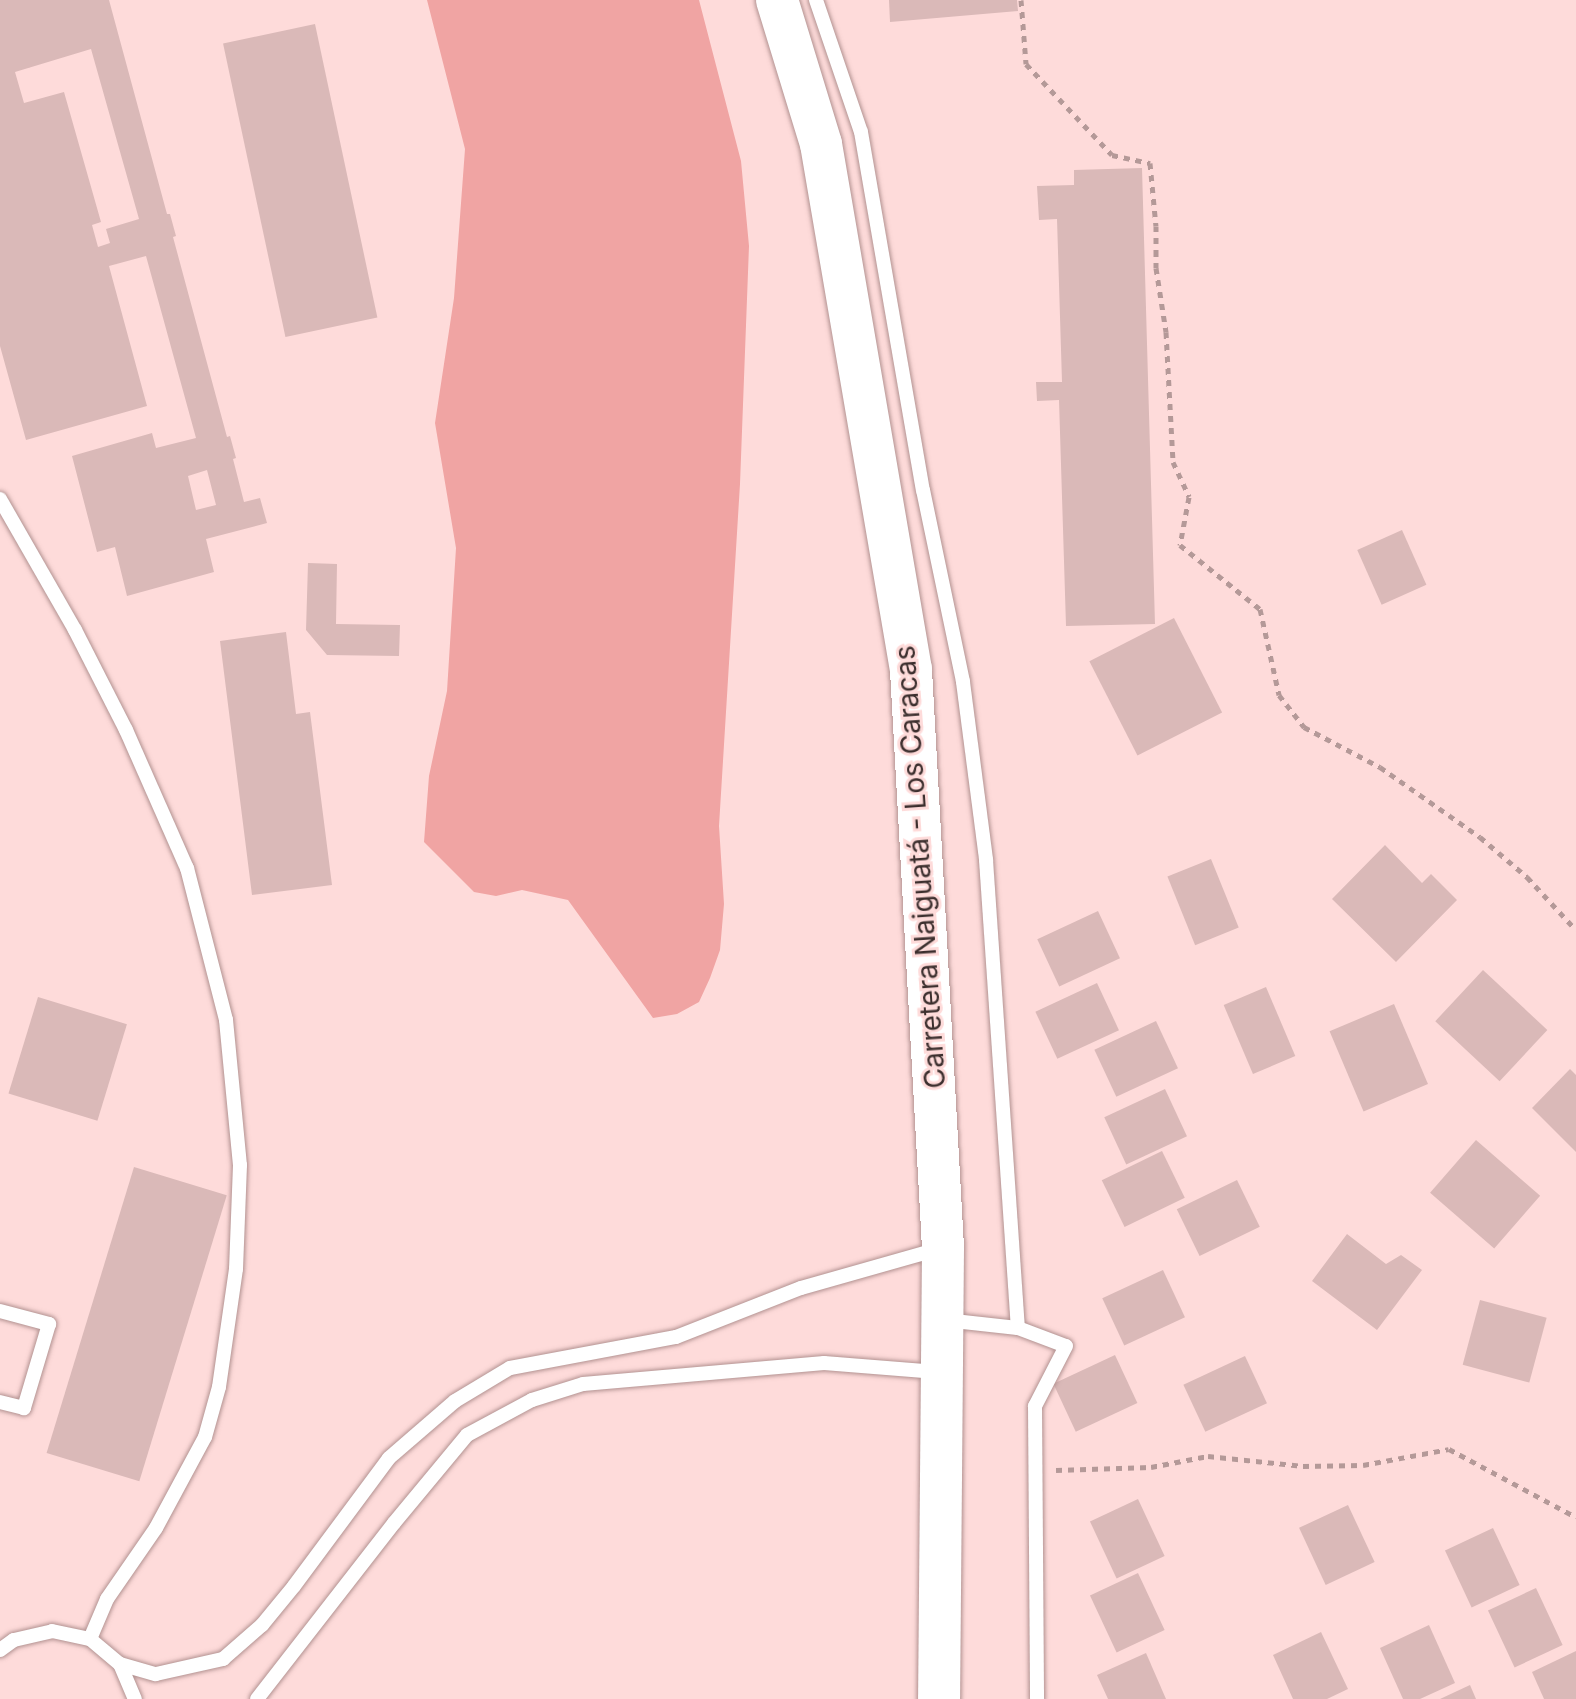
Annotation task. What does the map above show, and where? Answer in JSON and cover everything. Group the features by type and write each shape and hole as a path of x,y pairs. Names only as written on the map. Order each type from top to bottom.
{"main road":[{"name":"Carretera Naiguatá - Los Caracas","path":"777,0 821,144 911,670 943,1248 939,1699"}],"lane":[{"path":"816,0 861,132 923,490 963,682 986,860 1018,1328"},
{"path":"0,499 75,630 126,730 187,868 226,1020 240,1165 236,1269 219,1387 205,1437 156,1528 107,1599 90,1639"},
{"path":"0,1650 7,1638 52,1631 90,1639 120,1664 156,1674 223,1659 262,1625 389,1458 455,1401 510,1368 676,1337 801,1288 943,1248"},
{"path":"0,1311 49,1324 24,1408 0,1402"},
{"path":"944,1320 1018,1328 1066,1346 1035,1406 1037,1699"},
{"path":"257,1699 467,1435 532,1400 583,1384 824,1363 943,1373"},
{"path":"120,1664 135,1699"}],"path":[{"path":"1021,0 1026,64 1112,155 1150,163 1156,268 1166,332 1173,462 1189,497 1180,545 1260,609 1279,695 1304,727 1380,767 1480,837 1527,877 1576,930"},
{"path":"1035,1470 1151,1467 1208,1456 1303,1466 1363,1465 1449,1449 1576,1517"}],"shaded area":[{"path":"427,0 699,0 741,161 749,246 740,484 719,826 724,904 720,950 710,978 699,1002 677,1014 653,1018 568,900 522,890 496,896 474,892 424,842 429,776 447,691 456,548 435,423 454,298 465,149"}],"building":[{"path":"0,0 109,0 167,214 170,214 176,236 173,237 227,437 230,436 236,458 233,459 244,502 260,498 267,523 206,539 214,572 127,596 115,547 97,552 72,456 152,433 156,448 196,438 146,256 109,266 147,406 26,440 0,346","holes":["91,49 139,219 106,229 110,243 98,247 92,225 101,222 64,92 24,103 15,72","207,470 216,505 196,510 188,476"]},
{"path":"889,0 1017,0 1018,11 890,22"},
{"path":"315,24 377,317 285,337 223,44"},
{"path":"1142,168 1155,624 1066,626 1059,400 1037,401 1036,382 1062,382 1057,219 1039,220 1037,186 1074,185 1074,170"},
{"path":"1402,530 1426,585 1382,605 1357,550"},
{"path":"308,563 337,564 336,624 400,625 399,656 327,655 306,630"},
{"path":"1174,618 1222,712 1137,756 1089,661"},
{"path":"286,632 296,714 310,712 332,885 252,895 220,641"},
{"path":"1385,845 1422,883 1431,874 1457,900 1396,962 1332,899"},
{"path":"1211,859 1239,928 1195,945 1167,877"},
{"path":"1098,911 1120,958 1059,986 1037,939"},
{"path":"1483,970 1547,1030 1500,1081 1435,1021"},
{"path":"1097,983 1119,1030 1057,1059 1035,1012"},
{"path":"1266,987 1295,1056 1253,1074 1224,1005"},
{"path":"38,997 127,1024 97,1121 8,1094"},
{"path":"1394,1004 1428,1084 1364,1111 1330,1031"},
{"path":"1156,1021 1178,1068 1116,1097 1094,1050"},
{"path":"1570,1069 1576,1075 1576,1152 1532,1108"},
{"path":"1165,1089 1187,1136 1126,1164 1104,1117"},
{"path":"1476,1140 1540,1196 1494,1249 1430,1193"},
{"path":"1162,1151 1185,1198 1125,1227 1102,1180"},
{"path":"134,1167 227,1195 139,1481 47,1453"},
{"path":"1237,1180 1260,1227 1200,1256 1177,1209"},
{"path":"1347,1234 1386,1264 1401,1255 1422,1270 1377,1330 1312,1281"},
{"path":"1163,1270 1185,1317 1124,1345 1102,1298"},
{"path":"1480,1300 1547,1318 1529,1383 1463,1365"},
{"path":"1115,1355 1137,1403 1076,1432 1053,1384"},
{"path":"1245,1356 1267,1403 1205,1432 1183,1385"},
{"path":"1138,1499 1165,1556 1117,1578 1090,1521"},
{"path":"1348,1505 1375,1562 1326,1585 1299,1528"},
{"path":"1493,1528 1520,1585 1472,1607 1445,1550"},
{"path":"1138,1573 1165,1630 1117,1652 1090,1595"},
{"path":"1536,1588 1563,1645 1515,1667 1488,1610"},
{"path":"1429,1625 1455,1683 1420,1699 1403,1699 1380,1648"},
{"path":"1321,1632 1348,1689 1327,1699 1293,1699 1273,1655"},
{"path":"1576,1651 1576,1699 1544,1699 1532,1672"},
{"path":"1146,1653 1166,1699 1108,1699 1097,1675"},
{"path":"1470,1685 1476,1699 1440,1699"}]}
